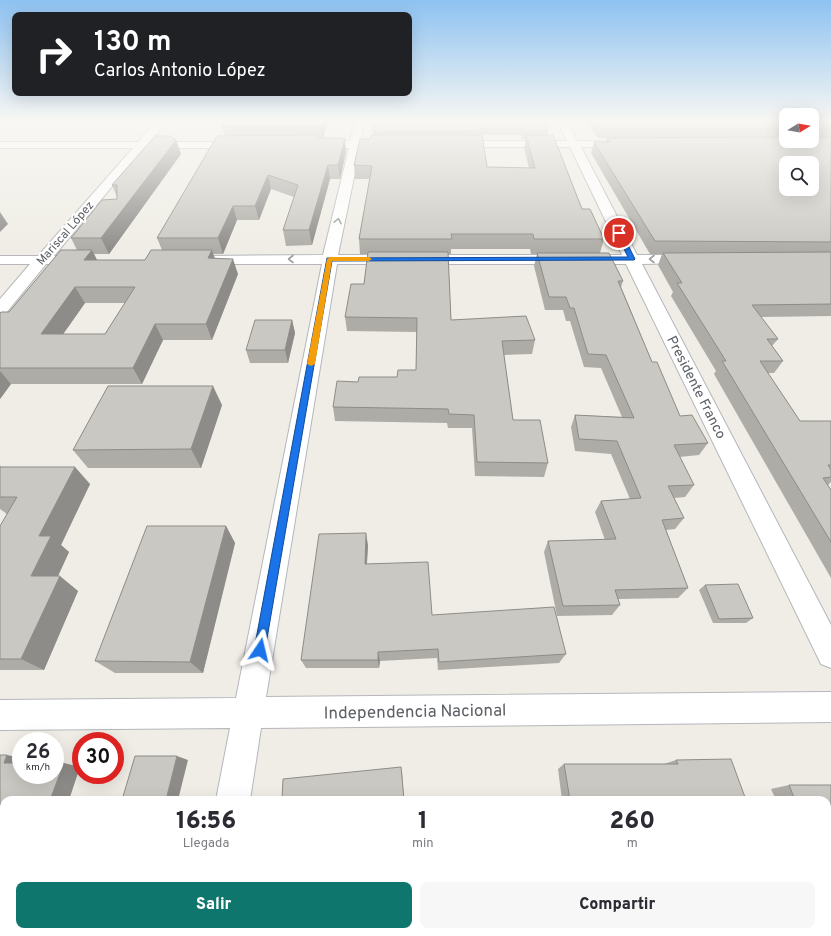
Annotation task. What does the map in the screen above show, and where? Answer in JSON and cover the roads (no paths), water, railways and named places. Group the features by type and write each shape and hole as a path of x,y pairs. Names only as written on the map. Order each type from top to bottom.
{"street":[{"name":"Mariscal López","path":"0,309 125,165"},
{"path":"234,796 330,259 351,165"},
{"name":"Presidente Franco","path":"584,165 831,654"},
{"path":"189,260 704,259"},
{"path":"0,260 96,260"},
{"name":"Independencia Nacional","path":"0,715 831,707"}]}
